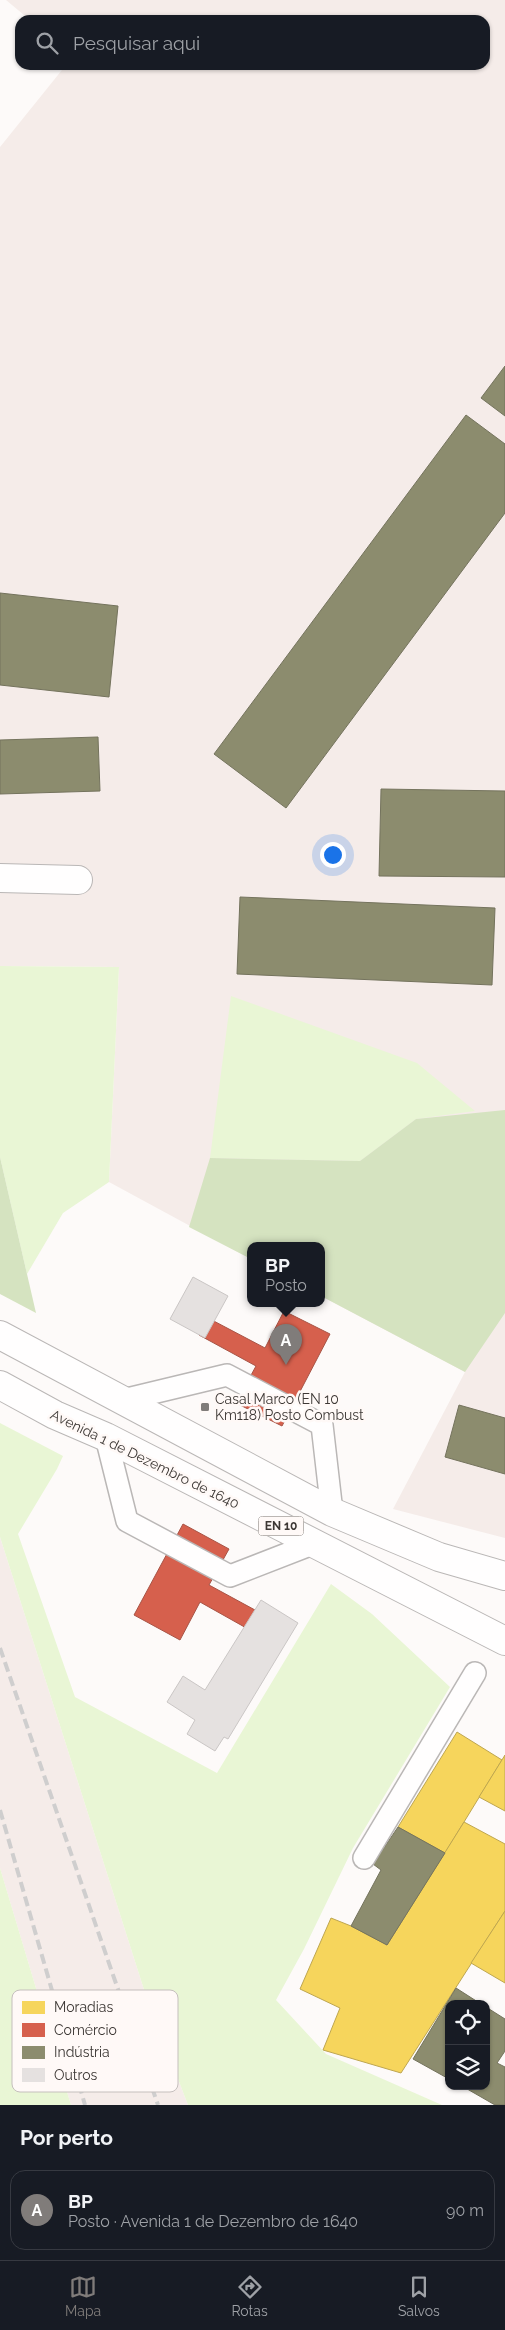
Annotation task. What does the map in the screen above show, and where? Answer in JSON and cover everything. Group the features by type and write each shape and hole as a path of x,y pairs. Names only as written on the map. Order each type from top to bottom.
{"main road":[{"path":"0,878 78,880"},
{"name":"EN 10","path":"0,1335 332,1512 439,1558 505,1576"},
{"name":"Avenida 1 de Dezembro de 1640","path":"0,1385 55,1415 106,1437 505,1641"}],"lane":[{"path":"123,1400 227,1374 322,1425 332,1512"},
{"path":"106,1437 126,1520 230,1576 315,1544"},
{"path":"364,1858 475,1673"}],"shaded area":[{"path":"6,0 505,0 505,1538 393,1509 465,1372 325,1298 325,1242 247,1242 247,1257 109,1182 119,967 0,966 0,147 62,70 490,70 490,15 24,15"},
{"path":"0,1537 144,1990 37,1990 0,1868"},
{"path":"178,2079 188,2105 71,2105 67,2092 178,2092"}],"green space":[{"path":"0,966 119,967 109,1182 63,1213 27,1274 0,1157"},
{"path":"231,996 417,1063 475,1111 416,1119 360,1161 210,1158"},
{"path":"505,1110 505,1313 465,1372 325,1298 325,1242 247,1242 247,1257 189,1227 210,1158 360,1161 416,1119"},
{"path":"0,1157 36,1313 0,1294"},
{"path":"0,1423 63,1456 18,1534 75,1697 217,1773 331,1584 372,1614 450,1687 353,1848 304,1949 276,2000 326,2054 442,2105 188,2105 178,2079 178,1990 144,1990 0,1537"},
{"path":"0,1868 37,1990 12,1990 12,2092 67,2092 71,2105 0,2105"}],"building: Moradias":[{"path":"457,1732 502,1760 445,1853 398,1827"},
{"path":"505,1755 505,1811 479,1797"},
{"path":"464,1822 505,1844 505,1911 448,2000 445,2000 445,2004 401,2073 323,2050 340,2008 300,1989 331,1918 387,1945"},
{"path":"505,1911 505,1983 471,1963"}],"building: Comércio":[{"path":"284,1311 330,1334 282,1426 236,1403 256,1366 199,1335 208,1318 265,1348"},
{"path":"183,1524 229,1549 209,1585 266,1616 257,1634 200,1602 180,1640 134,1615"}],"building: Indústria":[{"path":"505,366 505,416 481,398"},
{"path":"466,415 505,444 505,513 286,808 214,754"},
{"path":"0,593 118,606 109,697 0,685"},
{"path":"98,737 100,791 0,794 0,740"},
{"path":"381,789 505,791 505,877 379,876"},
{"path":"240,897 495,908 492,985 237,974"},
{"path":"459,1405 505,1418 505,1474 445,1457"},
{"path":"398,1827 445,1853 387,1945 351,1926 381,1870 373,1864"},
{"path":"456,1988 475,2000 449,2000"},
{"path":"445,2006 445,2077 413,2059"},
{"path":"490,2010 505,2019 505,2051 497,2063 505,2067 505,2105 495,2105 469,2090 490,2090"}],"building: Outros":[{"path":"193,1277 228,1296 205,1338 170,1319"},
{"path":"261,1600 298,1623 228,1739 224,1737 215,1751 187,1734 195,1720 167,1702 183,1676 205,1690"}],"railway":[{"path":"0,1648 118,1990"},
{"path":"0,1810 52,1990"},
{"path":"81,2092 85,2105"},
{"path":"154,2092 158,2105"}],"place":[{"name":"BP","path":"286,1365"},
{"name":"Casal Marco (EN 10 Km118) Posto Combust","path":"205,1407"}]}
